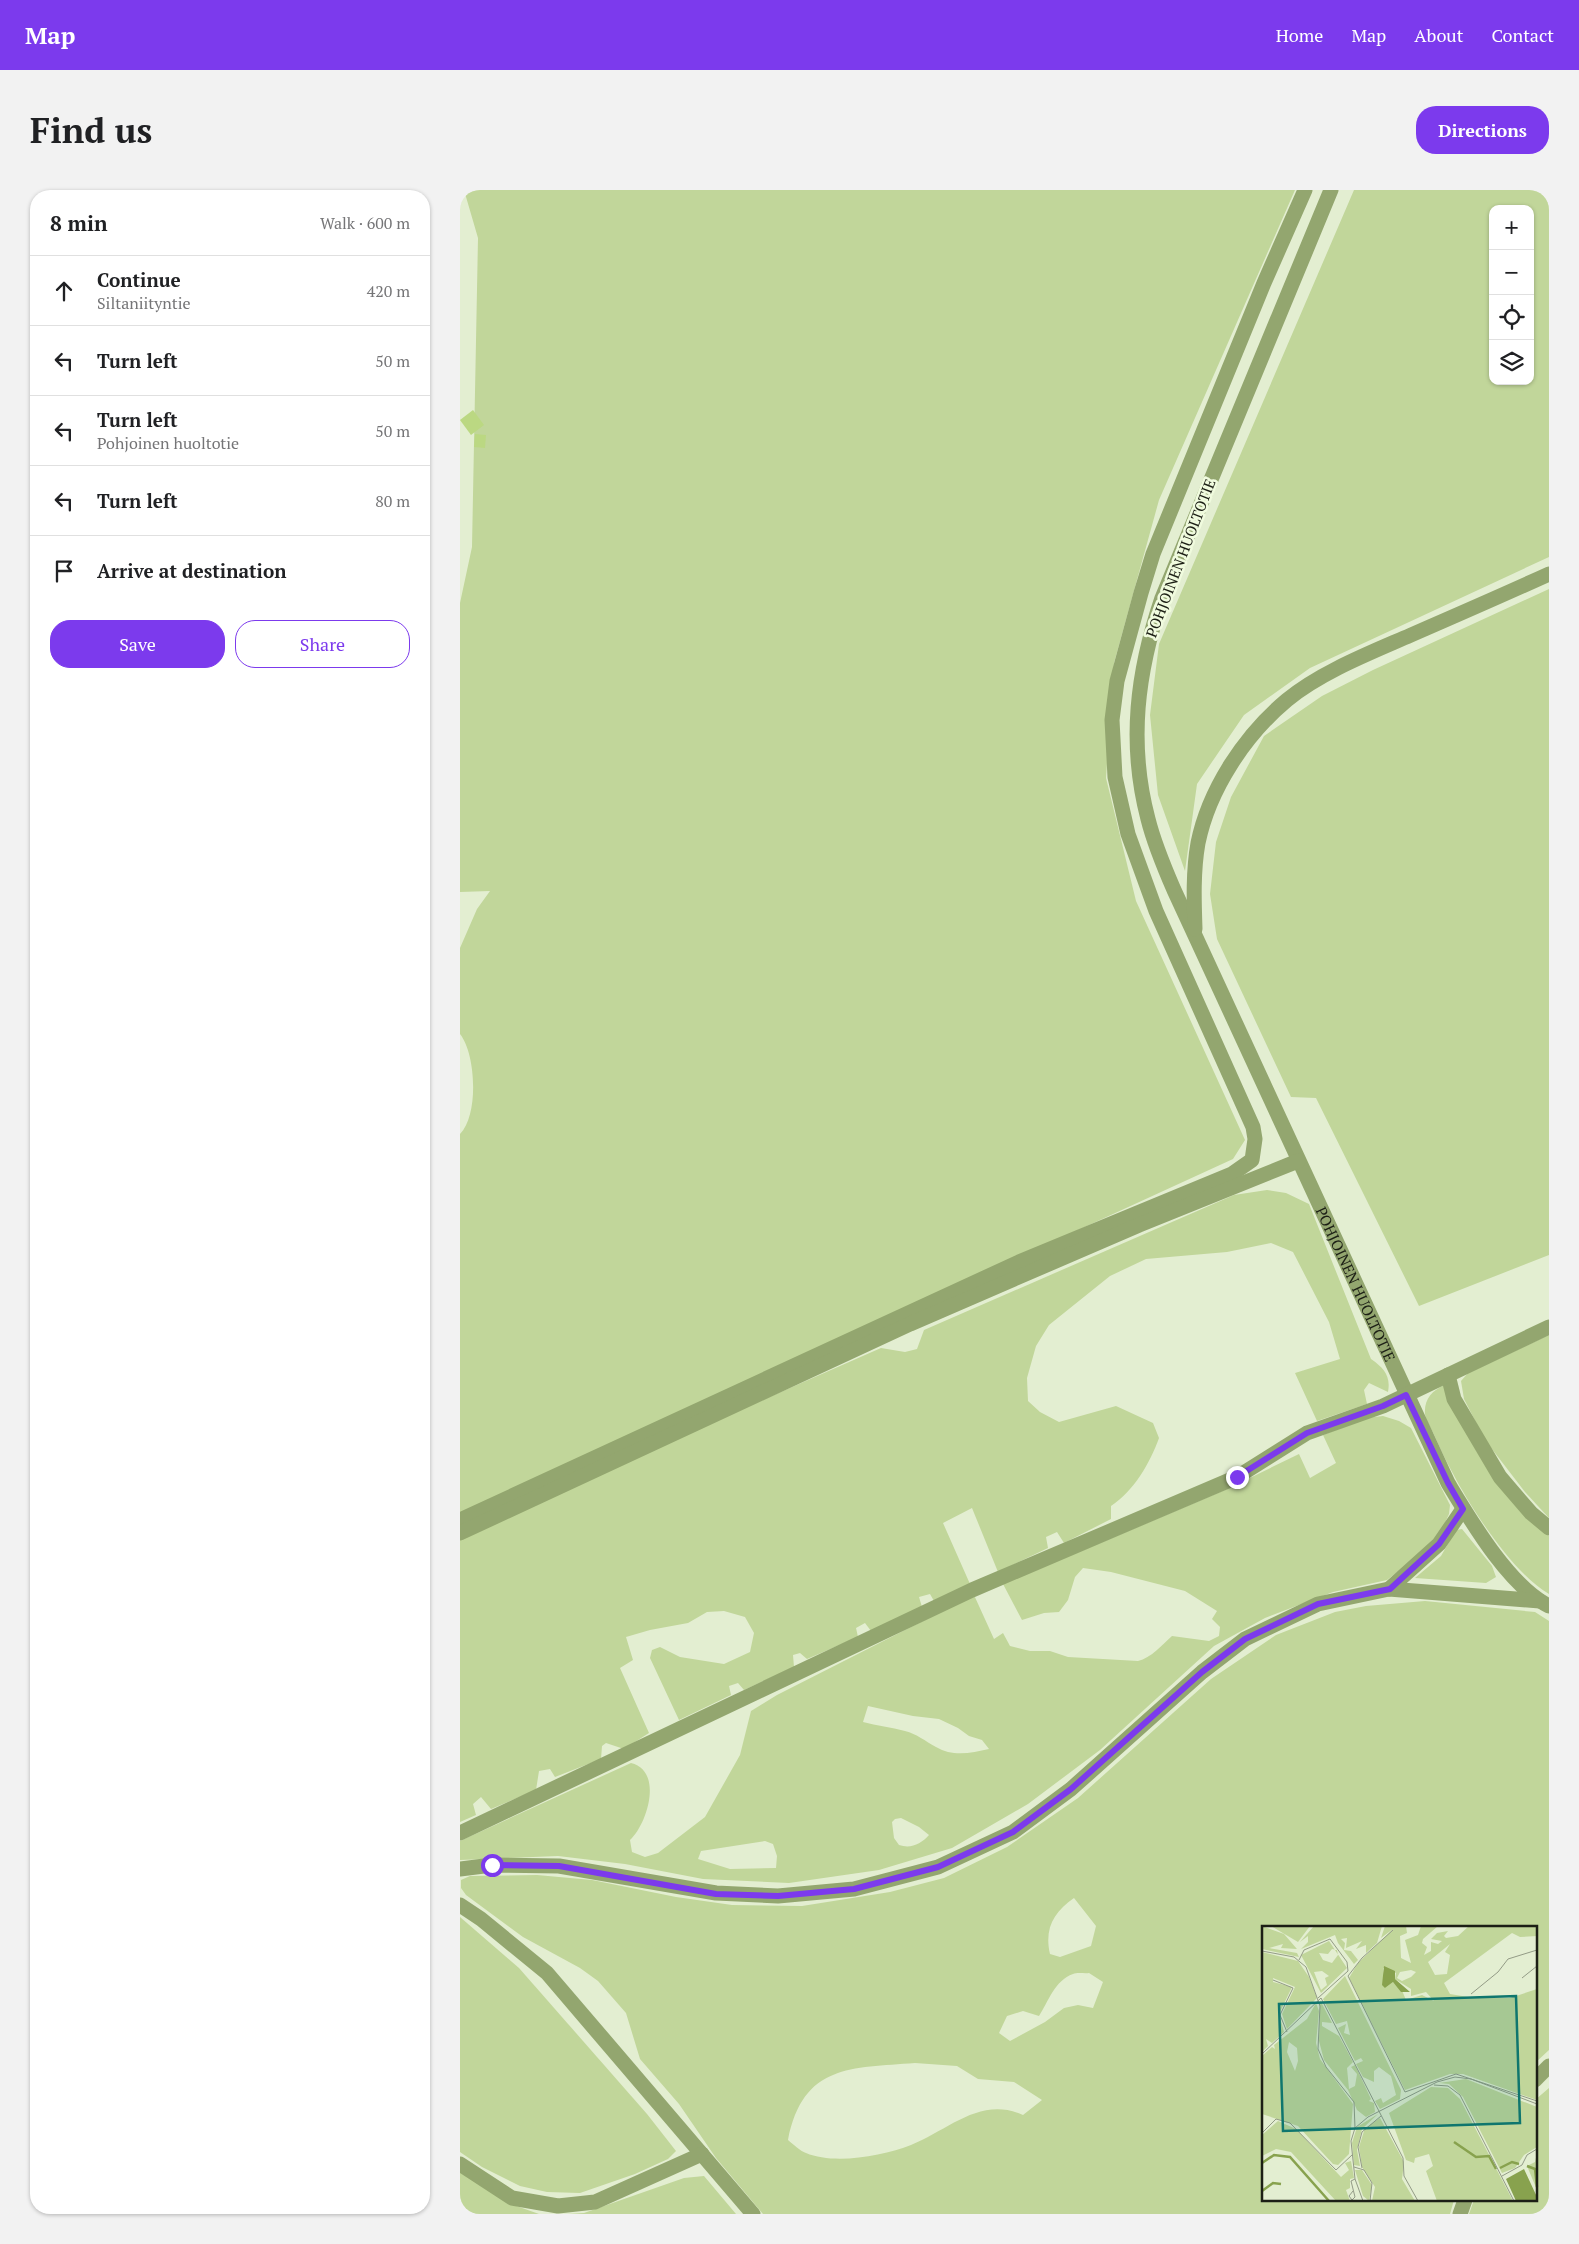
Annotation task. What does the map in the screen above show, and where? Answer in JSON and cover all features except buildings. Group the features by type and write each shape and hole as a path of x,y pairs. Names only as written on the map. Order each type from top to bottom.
{"lane":[{"path":"460,1520 1019,1262 1232,1174 1252,1160 1255,1139 1253,1127 1156,911 1128,834 1115,777 1112,720 1117,681 1153,554 1264,283 1305,190"},
{"name":"POHJOINEN HUOLTOTIE","path":"1331,190 1162,598 1143,661 1138,696 1136,732 1142,791 1155,843 1196,938 1448,1483 1482,1538 1506,1568 1544,1604"},
{"name":"POHJOINEN HUOLTOTIE","path":"1196,938 1193,891 1198,842 1213,797 1234,760 1258,728 1287,700 1322,678 1366,655 1549,574"},
{"path":"460,1533 910,1324 1139,1224 1298,1161"},
{"path":"460,1833 972,1590 1237,1477 1307,1433 1383,1406 1549,1327"},
{"path":"1448,1375 1454,1399 1500,1477 1531,1513 1549,1528"},
{"path":"1390,1589 1439,1544 1463,1509"},
{"path":"460,1869 492,1865 559,1866 716,1894 778,1896 854,1889 938,1867 1013,1832 1071,1789 1202,1672 1245,1639 1318,1604 1390,1589 1544,1604"},
{"path":"460,1905 481,1919 547,1973 752,2214"},
{"path":"1536,2079 1549,2066"},
{"path":"460,2164 512,2198 558,2206 595,2202 702,2154"},
{"path":"1460,2214 1464,2202"}],"green space":[{"path":"464,190 1295,190 1159,500 1114,663 1106,778 1136,901 1245,1140 1233,1159 460,1513 460,1134 466,1125 470,1113 473,1099 473,1084 469,1055 460,1034 460,948 477,909 490,891 460,892 460,603 472,547 478,238"},
{"path":"1354,190 1549,190 1549,557 1310,668 1244,715 1197,784 1185,871 1158,795 1150,715 1159,644"},
{"path":"1549,589 1549,1255 1419,1306 1316,1098 1291,1097 1217,939 1210,894 1216,842 1231,797 1264,736 1322,696 1373,670"},
{"path":"1267,1190 1286,1193 1309,1204 1371,1359 1386,1373 1389,1386 1388,1392 1369,1383 1364,1390 1367,1404 1317,1421 1295,1373 1340,1359 1329,1322 1293,1252 1271,1243 1227,1252 1146,1259 1110,1276 1049,1325 1036,1346 1027,1378 1028,1401 1040,1412 1059,1422 1116,1406 1153,1423 1159,1438 1140,1476 1127,1493 1111,1506 1111,1519 1064,1543 1057,1532 1046,1537 1048,1548 998,1572 972,1508 943,1523 970,1584 934,1601 930,1594 919,1597 922,1607 871,1631 865,1623 856,1628 858,1637 807,1659 800,1653 793,1655 794,1667 744,1690 738,1683 729,1686 731,1695 679,1720 650,1658 652,1650 660,1647 680,1657 724,1664 750,1652 754,1633 745,1617 724,1611 707,1612 688,1623 650,1630 626,1637 633,1660 620,1668 649,1733 624,1749 606,1743 602,1746 601,1759 555,1777 550,1769 539,1771 536,1790 491,1809 481,1797 473,1804 476,1815 460,1822 460,1539 724,1417 881,1348 905,1352 917,1349 924,1330 1234,1195"},
{"path":"1549,1335 1549,1518 1525,1492 1485,1440 1464,1399 1461,1381 1468,1373"},
{"path":"1444,1385 1477,1452 1522,1513 1549,1536 1549,1594 1532,1582 1499,1546 1469,1501 1445,1458 1425,1414 1427,1400 1436,1390"},
{"path":"1383,1416 1399,1421 1411,1428 1450,1505 1449,1514 1444,1525 1428,1548 1387,1580 1333,1592 1265,1618 1214,1646 1100,1750 1028,1804 952,1848 879,1870 789,1883 703,1879 625,1864 558,1856 460,1860 460,1841 631,1763 641,1768 647,1776 650,1787 649,1799 642,1823 630,1840 632,1852 645,1857 658,1853 705,1817 740,1755 751,1711 777,1695 974,1595 994,1639 1003,1633 1010,1646 1030,1651 1050,1651 1068,1657 1138,1661 1152,1654 1172,1636 1209,1641 1219,1636 1220,1627 1212,1619 1217,1611 1185,1591 1111,1572 1083,1568 1075,1577 1068,1600 1059,1612 1044,1613 1022,1620 1003,1584 1225,1490 1299,1454 1310,1478 1336,1463 1323,1435 1366,1418","holes":["868,1706 913,1716 939,1719 958,1728 969,1736 982,1740 989,1749 969,1753 949,1752 909,1732 863,1722","901,1818 919,1827 929,1835 916,1845 899,1845 894,1838 892,1822 895,1819","765,1841 773,1844 777,1856 776,1868 730,1869 698,1859 701,1851"]},
{"path":"1462,1529 1492,1566 1496,1577 1486,1583 1415,1578 1441,1556 1456,1530"},
{"path":"1425,1601 1535,1612 1549,1621 1549,2050 1536,2062 1536,1926 1262,1926 1262,2202 1453,2202 1450,2214 763,2214 716,2158 679,2104 640,2059 626,2013 598,1981 580,1968 523,1937 466,1895 461,1888 461,1880 470,1876 537,1875 592,1880 676,1897 732,1905 802,1906 890,1892 944,1878 1007,1847 1078,1798 1211,1679 1276,1635 1335,1612 1366,1606","holes":["1074,1898 1096,1926 1091,1946 1060,1957 1050,1954 1048,1936 1052,1922 1061,1909","1089,1973 1103,1982 1093,2008 1078,2005 1064,2008 1045,2022 1010,2041 999,2033 1007,2016 1023,2011 1039,2016 1061,1981 1073,1974","915,2063 957,2066 978,2079 1014,2082 1042,2100 1023,2115 1007,2110 979,2112 965,2117 911,2145 873,2156 844,2159 817,2157 804,2152 788,2140 795,2115 805,2097 818,2084 833,2075 851,2070 870,2066"]},
{"path":"460,1917 519,1968 647,2114 676,2151 668,2159 635,2174 580,2193 547,2192 520,2186 482,2167 460,2152"},
{"path":"1549,2088 1549,2214 1469,2214 1473,2202 1536,2202 1536,2099"},
{"path":"460,2172 508,2203 539,2214 460,2214"},
{"path":"704,2176 736,2214 568,2214 584,2213 684,2178"}],"route":[{"path":"492,1865 559,1866 716,1894 778,1896 854,1889 938,1867 1013,1832 1071,1789 1202,1672 1245,1639 1318,1604 1390,1589 1439,1544 1463,1509 1448,1483 1406,1395 1383,1406 1307,1433 1237,1477"}]}
